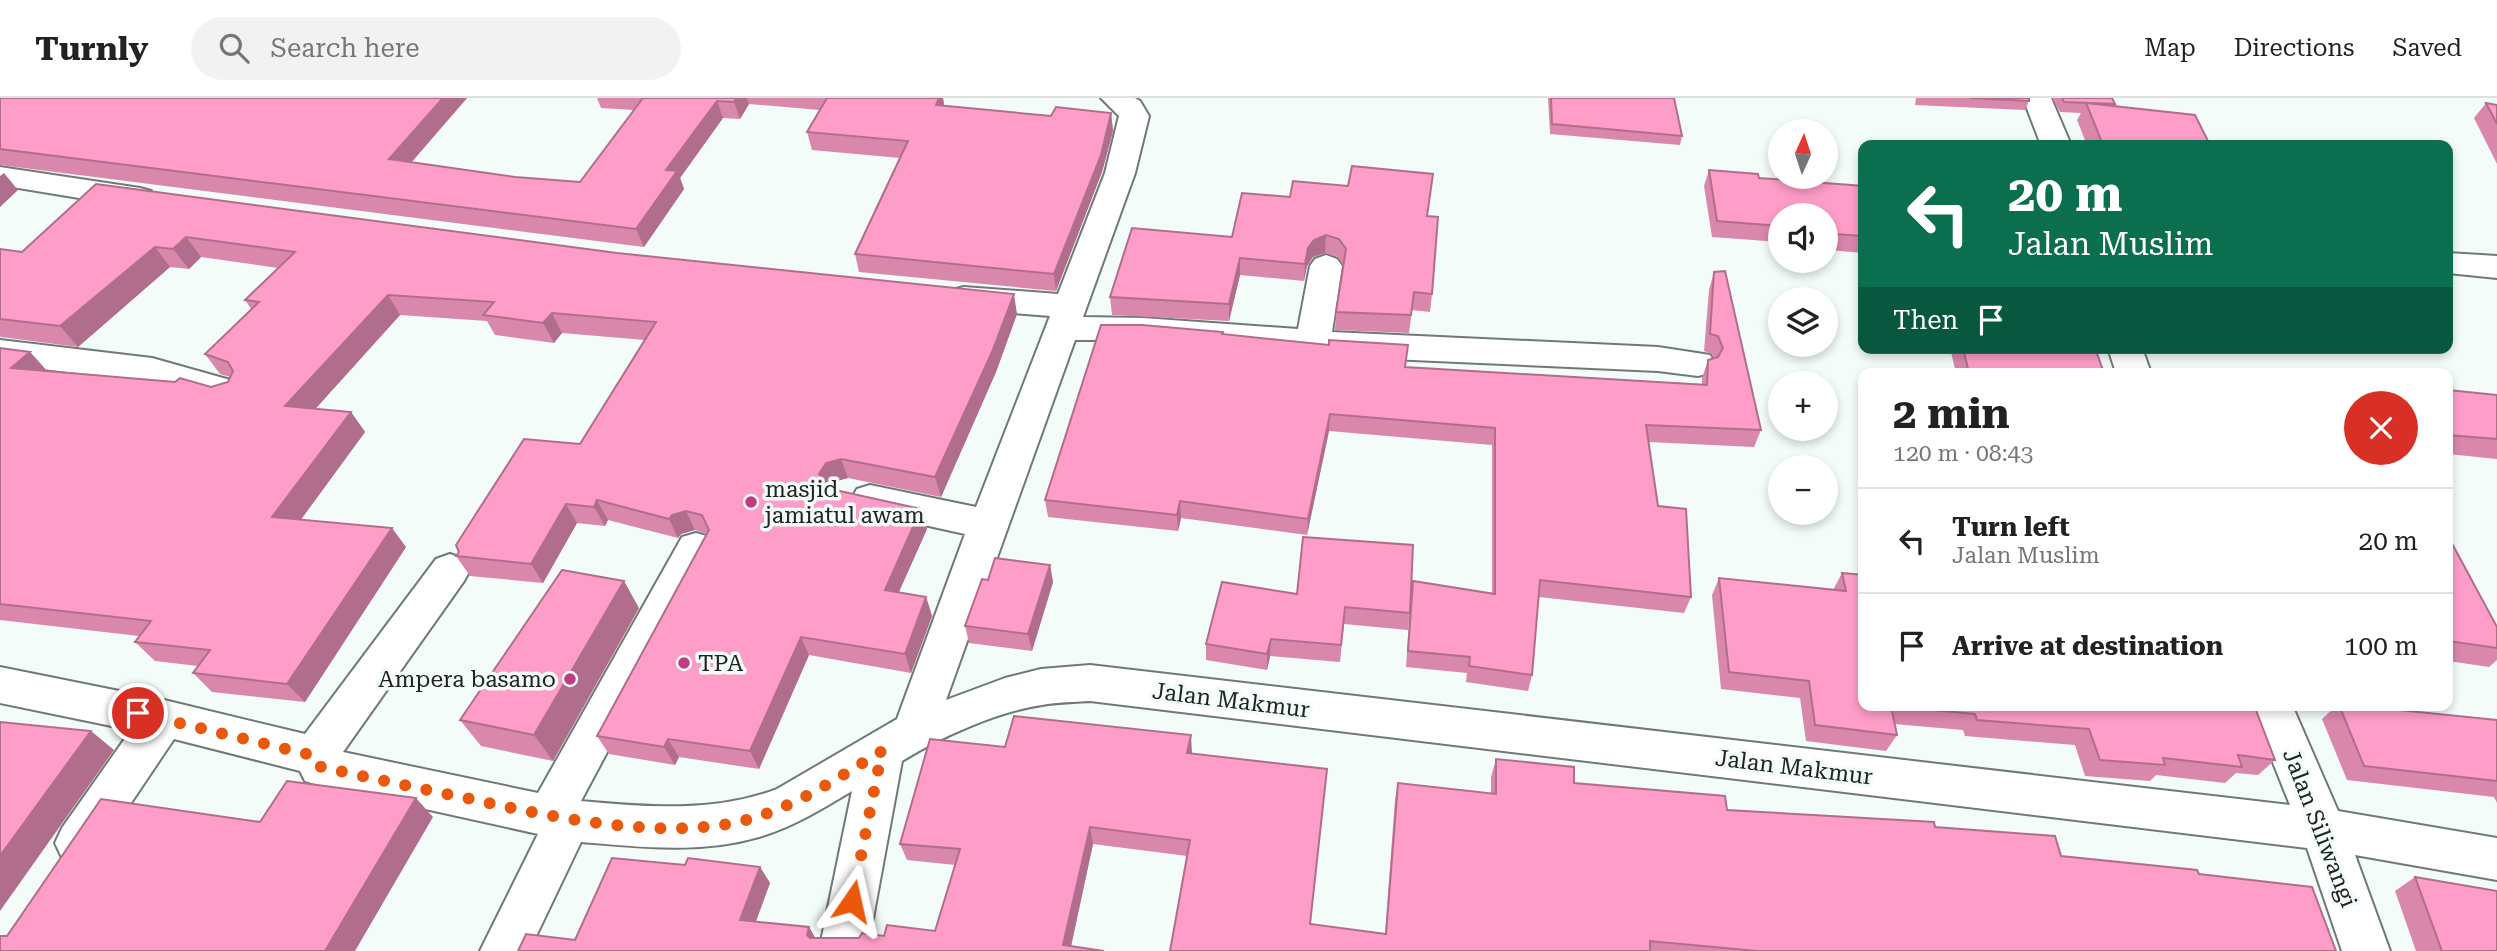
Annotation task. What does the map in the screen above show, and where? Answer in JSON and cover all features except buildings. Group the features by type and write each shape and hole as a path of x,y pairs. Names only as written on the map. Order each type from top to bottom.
{"street":[{"path":"842,951 898,741 989,524 1086,269 1133,129 1134,116 1130,107 1115,98"},
{"path":"2037,98 2054,140"},
{"path":"0,176 163,201"},
{"path":"2453,263 2497,267"},
{"path":"1313,341 1326,267"},
{"path":"939,296 1143,329 1453,351 1658,359 1698,364"},
{"path":"0,352 152,370 228,392"},
{"path":"847,495 989,524"},
{"path":"504,951 559,818 696,548"},
{"path":"315,756 450,570"},
{"name":"Jalan Makmur","path":"0,685 164,718 315,756 321,767 559,818 655,828 710,825 758,817 793,803 898,741 1005,696 1041,687 1090,683 2323,829 2497,859"},
{"name":"Jalan Siliwangi","path":"2274,711 2323,829 2366,951"},
{"path":"57,873 164,718"}],"place":[{"name":"masjid jamiatul awam","path":"751,502"},
{"name":"TPA","path":"684,663"},
{"name":"Ampera basamo","path":"570,679"}],"route":[{"path":"138,713 315,756 321,767 568,820 655,828 710,825 758,817 793,803 882,751 852,901"}]}
